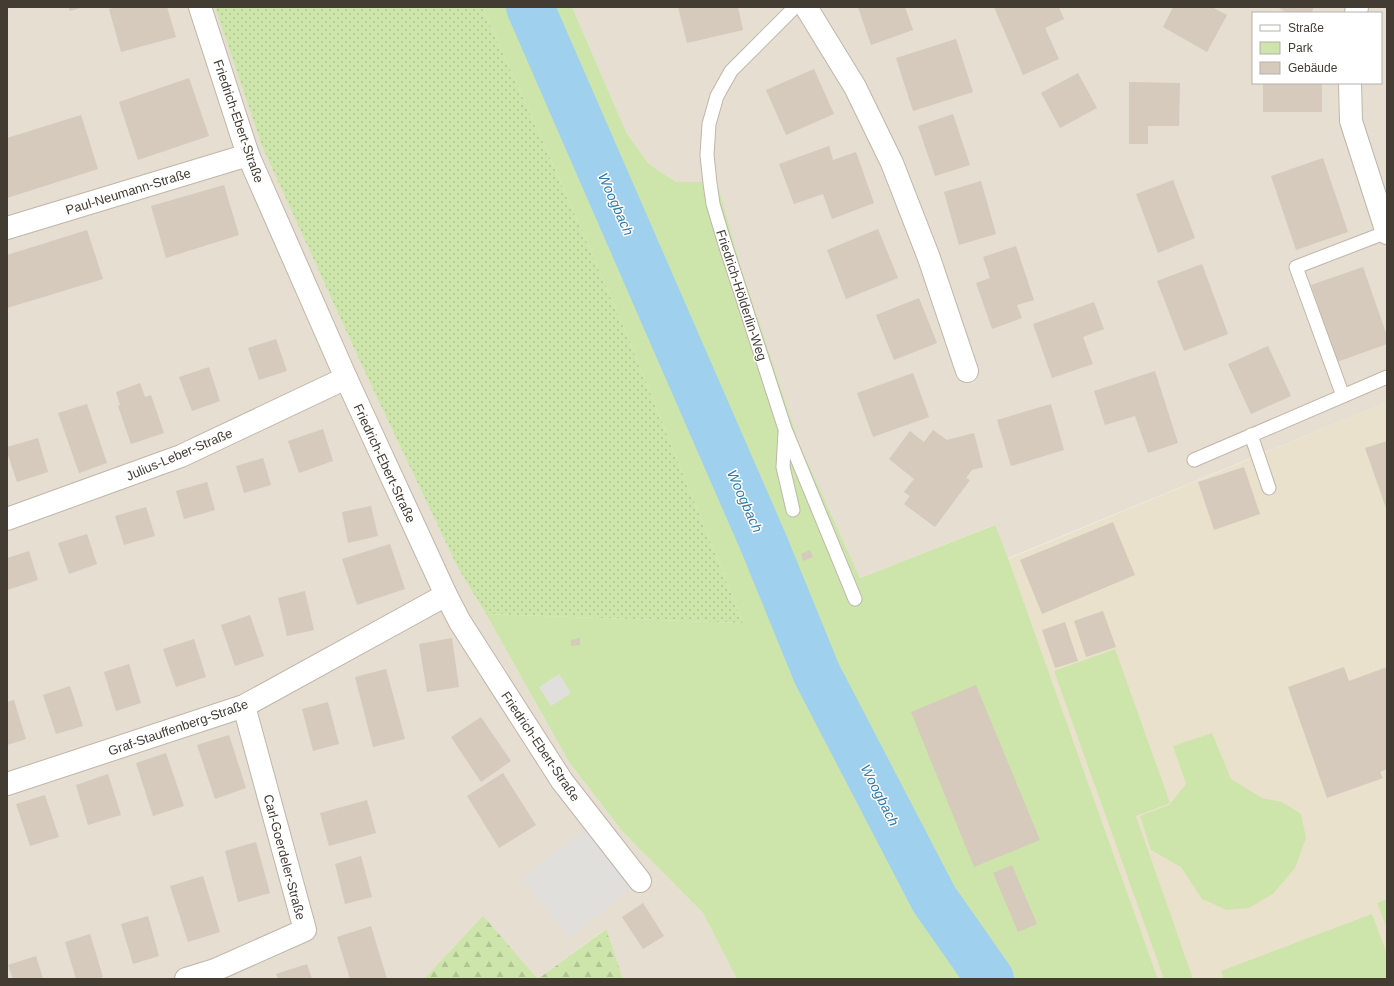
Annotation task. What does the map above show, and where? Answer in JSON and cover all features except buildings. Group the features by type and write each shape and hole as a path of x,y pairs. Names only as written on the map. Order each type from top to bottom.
{"street":[{"name":"Friedrich-Ebert-Straße","path":"200,7 248,155 346,378 446,595 460,622 562,781 640,881"},
{"path":"806,7 855,87 892,163 929,258 967,371"},
{"path":"1350,84 1351,121 1387,233"},
{"name":"Paul-Neumann-Straße","path":"7,228 248,155"},
{"name":"Julius-Leber-Straße","path":"7,519 181,456 346,378"},
{"name":"Graf-Stauffenberg-Straße","path":"7,784 244,706 446,595"},
{"name":"Carl-Goerdeler-Straße","path":"186,979 215,970 305,930 244,706"}],"lane":[{"name":"Friedrich-Hölderlin-Weg","path":"795,7 731,71 717,96 709,124 707,155 713,204 785,429 855,599"},
{"path":"1343,396 1296,267 1387,233"},
{"path":"1194,460 1387,377"},
{"path":"785,429 783,467 794,510"},
{"path":"1251,435 1269,488"}],"shaded area":[{"path":"7,7 215,7 262,146 364,370 458,568 486,614 569,762 623,832 703,913 737,979 623,979 605,929 538,979 483,917 424,979 7,979"},
{"path":"572,7 1387,7 1387,402 1008,558 994,525 860,578 799,443 741,267 717,182 676,182 649,164 627,134"},
{"path":"1387,402 1387,979 1158,979 1008,559"},
{"path":"559,674 571,693 551,706 539,687"},
{"path":"593,822 640,881 569,938 522,879"}],"green space":[{"path":"215,7 482,7 556,171 627,335 743,623 486,614 458,568 364,370 262,146"},
{"path":"482,7 572,7 627,134 649,164 676,182 717,182 741,267 799,443 860,578 995,525 1158,979 737,979 703,913 623,832 569,762 486,614 743,623 627,335 556,171"},
{"path":"1115,649 1170,803 1136,816 1193,979 1164,979 1054,671"},
{"path":"1212,733 1231,779 1262,798 1282,802 1301,814 1306,838 1295,868 1273,894 1249,908 1227,910 1202,899 1181,867 1151,850 1140,816 1169,805 1186,784 1173,746"},
{"path":"1387,899 1387,929 1377,903"},
{"path":"1372,914 1387,954 1387,979 1224,979 1221,971"},
{"path":"483,916 538,979 424,979"},
{"path":"606,929 623,979 538,979"}],"waterway":[{"name":"Woogbach","path":"530,7 764,544 817,674 934,899 990,979"},
{"path":"764,544 784,549"}]}
